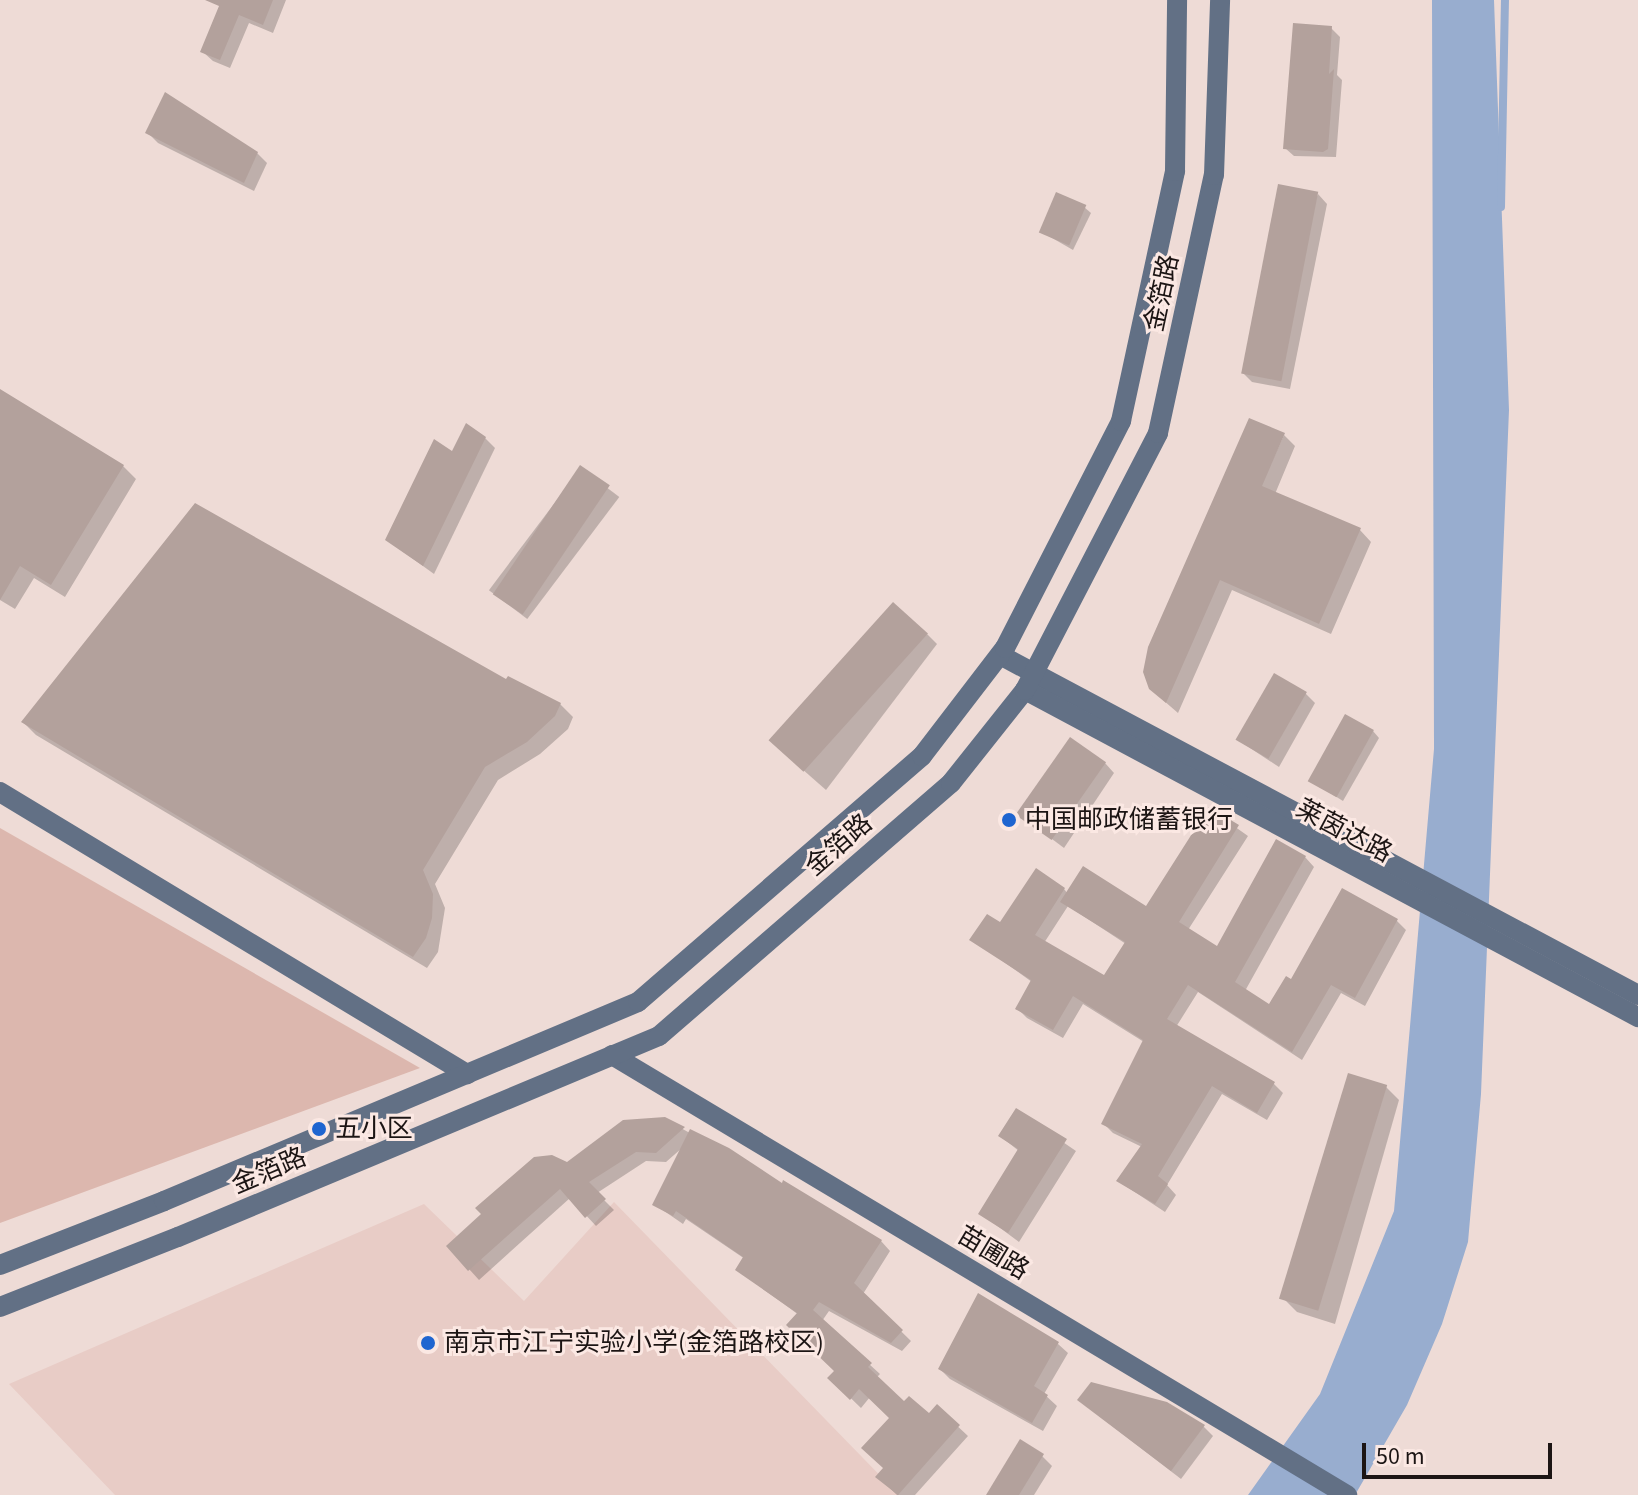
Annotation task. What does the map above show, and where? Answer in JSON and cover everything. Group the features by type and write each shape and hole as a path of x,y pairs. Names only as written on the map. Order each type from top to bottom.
{"main road":[{"name":"金箔路","path":"0,1265 638,1002 922,756 1000,655 1121,421 1175,171 1177,0"},
{"name":"金箔路","path":"0,1307 178,1237 659,1036 951,783 1030,680 1158,433 1214,175 1220,0"},
{"path":"1000,655 1030,680 1452,894 1638,995"},
{"name":"莱茵达路","path":"1030,680 1450,918 1638,1017"},
{"path":"0,792 467,1074"},
{"name":"苗圃路","path":"612,1055 1347,1495"}],"shaded area":[{"path":"0,828 420,1068 0,1223"},
{"name":"南京市江宁实验小学(金箔路校区)","path":"614,1202 899,1495 115,1495 9,1384 424,1204 524,1301"}],"water":[{"path":"1432,0 1494,0 1509,410 1481,1094 1468,1242 1442,1324 1407,1405 1355,1495 1248,1495 1320,1394 1394,1211 1434,749"}],"building":[{"path":"205,0 273,0 263,25 239,15 220,60 200,52 219,6"},
{"path":"1293,23 1332,26 1329,74 1334,69 1328,149 1323,152 1283,149"},
{"path":"165,92 258,152 244,183 145,133"},
{"path":"1278,184 1318,192 1281,381 1241,373"},
{"path":"1056,192 1086,205 1069,245 1039,233"},
{"path":"0,389 124,465 51,585 20,566 0,600"},
{"path":"1249,418 1285,433 1262,486 1361,528 1319,624 1220,580 1166,703 1149,689 1143,672 1148,647"},
{"path":"466,423 486,437 423,566 385,540 434,439 452,451"},
{"path":"580,465 610,485 523,614 493,594"},
{"path":"195,503 506,679 508,676 561,703 555,716 527,742 485,767 423,870 433,894 432,918 426,938 413,957 21,722"},
{"path":"893,602 928,633 803,772 769,740"},
{"path":"1274,673 1307,692 1268,759 1236,740"},
{"path":"1345,714 1374,730 1337,797 1308,781"},
{"path":"1070,737 1106,762 1052,840 1016,815"},
{"path":"1209,807 1239,825 1179,922 1217,946 1276,839 1306,856 1235,982 1269,1004 1286,976 1291,979 1342,888 1398,919 1355,998 1331,985 1292,1052 1188,985 1167,1019 1275,1082 1257,1113 1212,1086 1158,1176 1168,1184 1155,1204 1116,1181 1142,1144 1101,1124 1143,1040 1073,996 1053,1030 1015,1009 1031,980 969,940 987,914 1000,922 1036,868 1065,888 1035,935 1104,975 1125,942 1060,902 1083,866 1146,906"},
{"path":"1348,1073 1387,1085 1318,1311 1279,1299"},
{"path":"1016,1108 1067,1139 1008,1233 978,1214 1018,1149 998,1136"},
{"path":"665,1117 685,1127 656,1153 636,1152 589,1182 606,1199 585,1218 560,1189 468,1271 446,1246 481,1214 475,1208 534,1157 552,1155 567,1162 623,1120"},
{"path":"690,1129 729,1148 782,1183 783,1180 882,1240 854,1283 903,1330 891,1343 819,1302 813,1310 872,1363 868,1367 904,1401 909,1396 929,1413 937,1404 960,1425 898,1495 875,1477 883,1468 861,1448 889,1418 859,1389 850,1400 827,1378 834,1371 786,1325 797,1313 735,1270 743,1257 676,1211 673,1216 652,1205"},
{"path":"978,1293 1059,1342 1034,1386 1048,1395 1032,1423 938,1369"},
{"path":"1091,1382 1167,1402 1205,1425 1171,1471 1077,1400"},
{"path":"1020,1439 1044,1454 1019,1495 986,1495"}],"waterway":[{"path":"1501,207 1505,0"}],"place":[{"name":"中国邮政储蓄银行","path":"1009,820"},
{"name":"五小区","path":"319,1129"},
{"name":"南京市江宁实验小学(金箔路校区)","path":"428,1343"}]}
